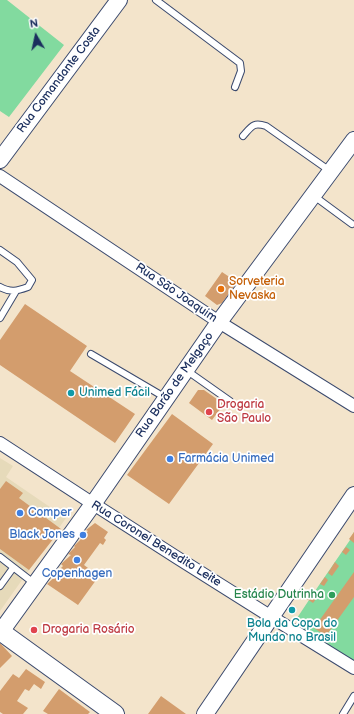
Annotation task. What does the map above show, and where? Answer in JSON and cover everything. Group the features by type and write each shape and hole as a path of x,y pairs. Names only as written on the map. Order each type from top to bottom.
{"main road":[{"path":"0,632 115,714"}],"street":[{"name":"Rua Comandante Costa","path":"0,160 119,0"},
{"name":"Rua Barão de Melgaço","path":"0,632 36,585 219,322 354,140"},
{"name":"Rua São Joaquim","path":"0,176 219,322 354,406"},
{"name":"Rua Coronel Benedito Leite","path":"0,443 270,617 354,668"},
{"path":"205,714 354,495"}],"lane":[{"path":"156,0 240,63 241,71 234,87"},
{"path":"243,136 253,125 259,124 266,126 330,171"},
{"path":"313,195 352,224"},
{"path":"0,250 17,262 32,280 28,287 16,291 0,288"},
{"path":"0,318 16,291"},
{"path":"91,354 166,398"},
{"path":"186,370 230,401"},
{"path":"0,557 36,585"},
{"path":"0,586 13,568"},
{"path":"343,714 354,696"}],"shaded area":[{"name":"Comper","path":"0,458 13,466 6,477 66,518 0,611"}],"green space":[{"path":"0,0 7,0 64,45 9,117 0,111"},
{"name":"Estádio Dutrinha","path":"354,532 354,661 299,627 297,618 309,600 307,599 313,591 315,591"}],"building":[{"name":"Sorveteria Nevaska","path":"222,272 237,282 222,303 217,305 205,296"},
{"name":"Unimed Fácil","path":"25,304 87,346 70,371 135,414 115,443 0,365 0,340"},
{"name":"Drogaria São Paulo","path":"198,390 204,390 224,404 212,420 189,403"},
{"name":"Farmácia Unimed","path":"172,414 213,444 169,504 127,475"},
{"name":"Comper","path":"6,481 23,493 19,498 61,529 29,570 0,549 0,489"},
{"name":"Copenhagen","path":"95,523 108,532 104,538 106,540 103,545 100,543 84,565 99,576 78,605 47,584 57,575 55,574 63,566 61,564 71,555 68,554 81,539 80,538 88,531 86,530"},
{"path":"354,532 354,543 349,539"},
{"path":"346,547 350,550 346,555 342,552"},
{"path":"335,562 339,566 332,576 328,573"},
{"path":"354,572 354,597 326,636 314,628"},
{"path":"325,577 328,580 324,586 320,584"},
{"path":"313,591 319,595 313,603 307,599"},
{"path":"0,643 12,656 0,668"},
{"path":"26,669 45,682 41,689 34,684 29,691 25,689 17,701 28,708 23,714 3,714 0,712 0,691 13,674 19,678"},
{"path":"59,689 90,712 88,714 48,714 43,711"},
{"path":"161,696 186,714 148,714"}],"place":[{"name":"Sorveteria Nevaska","path":"221,289"},
{"name":"Unimed Fácil","path":"71,393"},
{"name":"Drogaria São Paulo","path":"209,412"},
{"name":"Farmácia Unimed","path":"170,459"},
{"name":"Comper","path":"20,513"},
{"name":"Black Jones","path":"83,535"},
{"name":"Copenhagen","path":"77,560"},
{"name":"Estádio Dutrinha","path":"332,595"},
{"name":"Bola da Copa do Mundo no Brasil","path":"292,610"},
{"name":"Drogaria Rosário","path":"34,630"}]}
